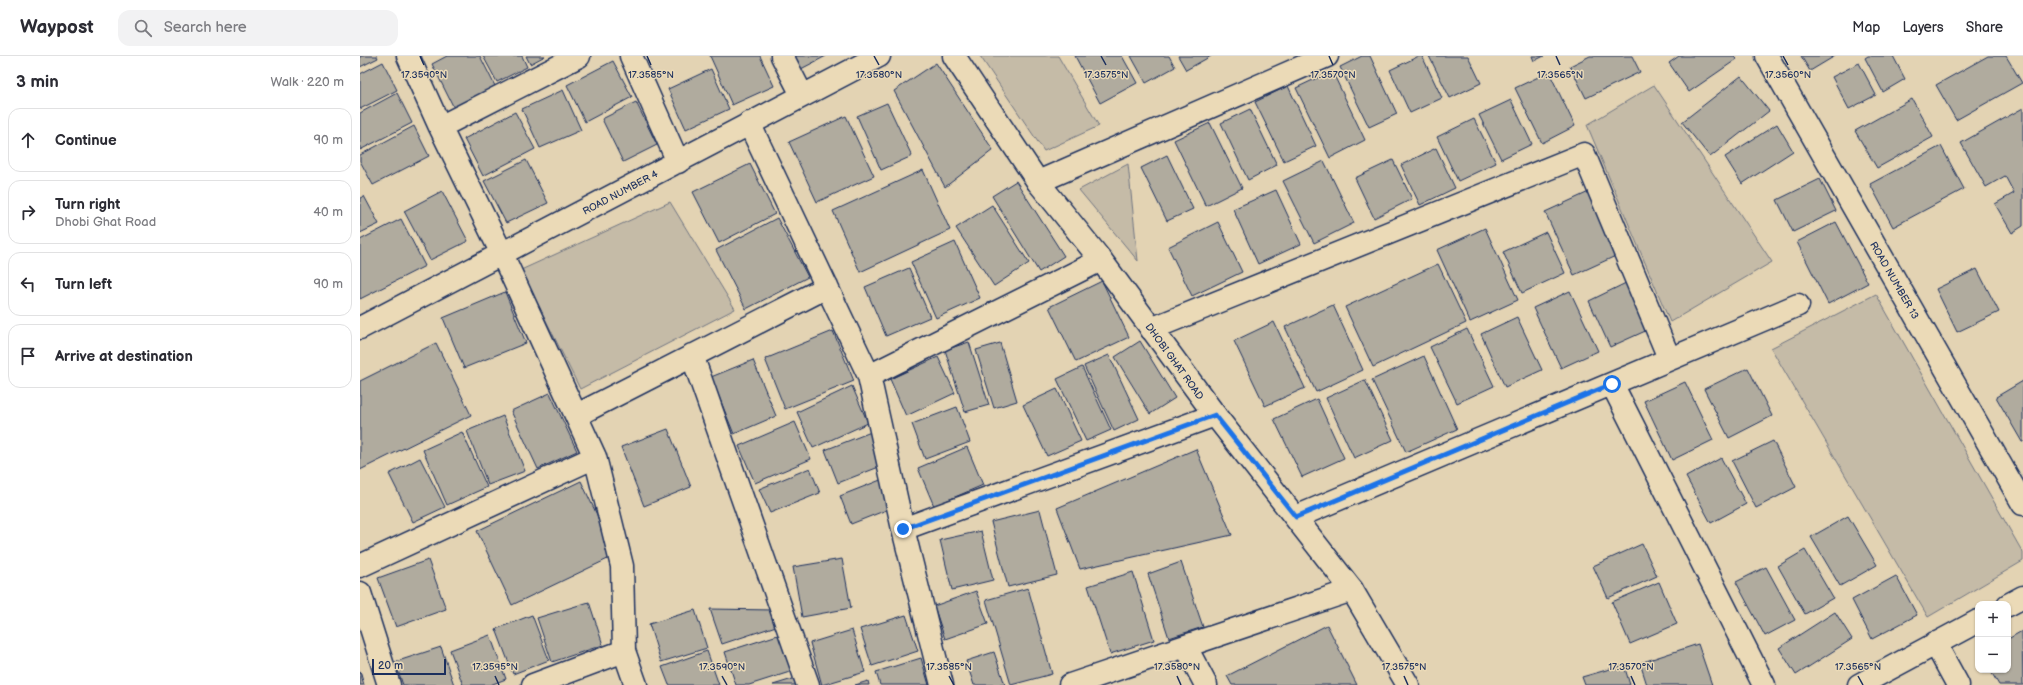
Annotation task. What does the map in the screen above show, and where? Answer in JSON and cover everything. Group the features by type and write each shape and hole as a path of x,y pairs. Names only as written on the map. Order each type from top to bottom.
{"street":[{"path":"408,56 440,127 502,254 595,457 622,566 624,651 636,685"},
{"path":"440,127 579,56"},
{"path":"631,56 678,162"},
{"path":"782,56 802,95"},
{"name":"ROAD NUMBER 4","path":"360,328 879,56"},
{"name":"DHOBI GHAT ROAD","path":"954,56 1038,182 1101,260 1215,415 1352,590 1408,685"},
{"path":"1038,182 1327,56"},
{"name":"ROAD NUMBER 13","path":"1767,56 2023,504"},
{"path":"749,123 869,376 903,529 942,685"},
{"path":"1151,329 1584,154 1669,358"},
{"path":"869,376 1101,260"},
{"path":"576,415 827,287"},
{"path":"1296,517 1612,384 1669,358 1798,305"},
{"path":"692,355 808,685"},
{"path":"1612,384 1764,685"},
{"path":"903,529 1215,415"},
{"path":"360,566 595,457"},
{"path":"1070,685 1352,590"},
{"path":"360,593 389,685"},
{"path":"2011,603 2023,597"},
{"path":"1860,685 1934,643 1975,622"},
{"path":"1934,643 1958,685"},
{"path":"1186,647 1206,685"},
{"path":"533,685 624,651"}],"shaded area":[{"path":"980,56 1058,56 1099,126 1044,151"},
{"path":"1654,85 1772,262 1670,322 1587,125"},
{"path":"1128,164 1138,261 1079,190"},
{"path":"670,202 735,309 580,389 521,270"},
{"path":"1876,294 2023,553 2023,561 1928,617 1771,348"}],"building":[{"path":"360,56 377,56 378,58 360,67"},
{"path":"447,56 480,56 495,86 454,108 432,64"},
{"path":"483,56 522,56 527,67 497,82"},
{"path":"526,56 545,56 530,64"},
{"path":"710,56 760,56 774,86 732,105"},
{"path":"794,56 826,56 801,69"},
{"path":"1075,56 1122,56 1137,83 1100,103"},
{"path":"1131,56 1169,56 1175,67 1146,83"},
{"path":"1178,56 1211,56 1186,70"},
{"path":"1362,56 1370,56 1397,114 1369,127 1340,67"},
{"path":"1419,56 1422,56 1442,98 1410,113 1390,70"},
{"path":"1429,56 1468,56 1481,83 1450,98"},
{"path":"1532,56 1544,56 1534,61"},
{"path":"1590,56 1632,56 1640,72 1586,98 1570,66"},
{"path":"1679,56 1734,56 1737,59 1689,92 1669,63"},
{"path":"1801,56 1835,56 1810,71"},
{"path":"1868,56 1893,56 1905,79 1883,92 1865,58"},
{"path":"1988,56 2006,56 2022,83 1956,120 1936,85"},
{"path":"613,61 632,97 585,122 567,85"},
{"path":"383,62 397,90 360,109 360,74"},
{"path":"936,63 993,150 945,187 894,91"},
{"path":"1859,63 1876,95 1849,109 1832,77"},
{"path":"711,69 729,109 686,129 668,89"},
{"path":"1332,71 1365,140 1330,158 1296,88"},
{"path":"1549,72 1575,126 1542,143 1515,88"},
{"path":"1741,76 1769,111 1710,157 1682,122"},
{"path":"1288,86 1316,146 1284,161 1255,102"},
{"path":"563,90 581,130 540,148 522,109"},
{"path":"397,93 412,123 360,150 360,113"},
{"path":"1912,99 1933,137 1877,168 1855,131"},
{"path":"1511,100 1532,144 1501,159 1479,115"},
{"path":"636,102 657,145 623,162 602,119"},
{"path":"887,103 912,156 881,170 857,116"},
{"path":"2023,108 2023,226 2012,233 1995,204 2014,193 2005,176 1986,187 1961,143"},
{"path":"1250,109 1277,165 1248,180 1221,123"},
{"path":"515,112 535,149 483,176 464,139"},
{"path":"846,116 874,176 817,202 789,142"},
{"path":"1474,119 1496,163 1458,181 1437,137"},
{"path":"1210,123 1242,188 1206,206 1174,140"},
{"path":"1777,124 1793,151 1742,184 1725,157"},
{"path":"414,126 429,156 373,185 360,161 360,155"},
{"path":"1941,146 1964,189 1893,227 1870,184"},
{"path":"1436,148 1455,188 1420,205 1401,165"},
{"path":"1167,155 1193,209 1167,221 1141,168"},
{"path":"526,160 548,203 506,223 484,181"},
{"path":"1393,160 1412,199 1374,218 1355,178"},
{"path":"1324,161 1354,223 1314,243 1283,181"},
{"path":"750,164 775,214 719,243 693,192"},
{"path":"923,170 950,230 860,272 833,211"},
{"path":"1820,179 1836,211 1793,232 1777,200"},
{"path":"1016,181 1064,256 1039,272 992,196"},
{"path":"1276,190 1301,244 1258,264 1233,209"},
{"path":"442,191 468,241 430,260 404,211"},
{"path":"1591,191 1620,254 1574,275 1545,212"},
{"path":"364,196 379,224 360,233 360,198"},
{"path":"992,205 1029,263 994,286 956,228"},
{"path":"777,218 808,277 746,309 716,250"},
{"path":"401,219 425,266 360,299 360,240"},
{"path":"1218,222 1242,272 1192,296 1168,247"},
{"path":"1836,222 1868,283 1828,304 1797,242"},
{"path":"1485,228 1518,300 1470,322 1437,250"},
{"path":"1546,232 1565,273 1522,293 1503,252"},
{"path":"955,242 980,298 936,318 911,262"},
{"path":"1438,264 1466,323 1373,367 1345,307"},
{"path":"909,268 930,317 886,336 865,287"},
{"path":"1977,269 1999,312 1957,332 1936,289"},
{"path":"1102,281 1129,337 1076,362 1049,307"},
{"path":"1630,281 1652,328 1610,347 1589,301"},
{"path":"1570,291 1598,351 1561,368 1533,308"},
{"path":"505,292 526,343 464,368 443,318"},
{"path":"1333,305 1363,370 1316,392 1285,327"},
{"path":"1517,317 1542,370 1505,387 1481,334"},
{"path":"1274,322 1305,388 1265,406 1234,341"},
{"path":"1467,329 1494,386 1457,403 1430,347"},
{"path":"833,331 854,381 785,409 765,359"},
{"path":"1140,341 1175,398 1150,414 1115,357"},
{"path":"969,342 989,405 965,412 945,350"},
{"path":"436,343 471,415 360,470 360,381"},
{"path":"1000,343 1017,401 994,408 976,350"},
{"path":"1109,355 1139,419 1114,431 1084,366"},
{"path":"1424,356 1457,429 1406,452 1372,380"},
{"path":"938,357 955,393 906,416 890,379"},
{"path":"753,360 776,416 734,434 711,377"},
{"path":"1082,367 1111,430 1086,441 1057,379"},
{"path":"1748,368 1772,416 1729,438 1704,389"},
{"path":"1365,380 1393,440 1354,458 1326,398"},
{"path":"2023,381 2023,442 2022,442 1996,397"},
{"path":"1685,382 1713,440 1672,460 1644,401"},
{"path":"852,386 868,423 813,448 797,412"},
{"path":"1057,389 1081,441 1047,456 1023,405"},
{"path":"550,393 577,451 538,469 511,411"},
{"path":"1317,399 1344,458 1302,477 1274,419"},
{"path":"957,407 970,442 925,459 912,424"},
{"path":"503,416 525,471 488,485 467,431"},
{"path":"795,422 811,459 755,483 739,446"},
{"path":"668,429 691,487 644,506 621,447"},
{"path":"462,432 487,487 447,505 423,450"},
{"path":"871,432 884,465 838,483 825,450"},
{"path":"1773,441 1796,487 1756,508 1732,461"},
{"path":"967,447 983,485 934,506 918,468"},
{"path":"1196,449 1232,535 1080,569 1057,508"},
{"path":"420,458 445,507 413,522 389,474"},
{"path":"1721,458 1746,504 1711,523 1686,477"},
{"path":"810,468 820,493 770,513 759,489"},
{"path":"883,479 894,507 851,524 840,496"},
{"path":"581,481 616,555 512,605 477,531"},
{"path":"1040,510 1057,575 1008,587 991,522"},
{"path":"1848,516 1877,565 1840,586 1811,537"},
{"path":"981,531 993,580 952,590 940,540"},
{"path":"1642,544 1657,576 1608,598 1593,566"},
{"path":"1805,550 1833,598 1805,614 1778,566"},
{"path":"842,559 851,608 802,617 793,567"},
{"path":"428,560 446,609 396,627 378,578"},
{"path":"1181,562 1203,627 1169,638 1148,574"},
{"path":"1766,567 1795,620 1765,636 1736,582"},
{"path":"1133,572 1154,640 1110,654 1088,586"},
{"path":"1896,576 1917,615 1872,639 1852,600"},
{"path":"1659,582 1677,624 1630,644 1612,602"},
{"path":"1028,588 1052,674 1011,685 986,600"},
{"path":"976,591 988,624 945,639 934,606"},
{"path":"589,602 603,645 552,662 537,618"},
{"path":"710,609 773,610 779,625 722,644"},
{"path":"695,610 707,648 661,662 649,624"},
{"path":"1835,612 1852,639 1796,675 1779,648"},
{"path":"532,615 549,660 513,674 496,629"},
{"path":"906,615 918,651 872,666 860,629"},
{"path":"1327,625 1357,685 1232,685 1227,676"},
{"path":"852,630 865,672 822,685 810,643"},
{"path":"2022,631 2023,685 1999,685 1992,673 2011,673 2011,637"},
{"path":"784,633 796,670 749,685 736,685 725,652"},
{"path":"490,635 506,679 490,685 463,685 450,650"},
{"path":"1698,644 1712,685 1647,685 1640,663"},
{"path":"441,647 454,685 403,685 395,662"},
{"path":"707,651 719,685 669,685 662,667"},
{"path":"994,652 1005,685 974,685 966,661"},
{"path":"921,658 929,685 880,685 876,672"},
{"path":"1624,665 1630,685 1585,685 1582,677"},
{"path":"360,671 364,685 360,685"},
{"path":"796,678 798,685 773,685"},
{"path":"868,681 869,685 855,685"}],"route":[{"path":"903,529 1215,415 1296,517 1612,384"}]}
